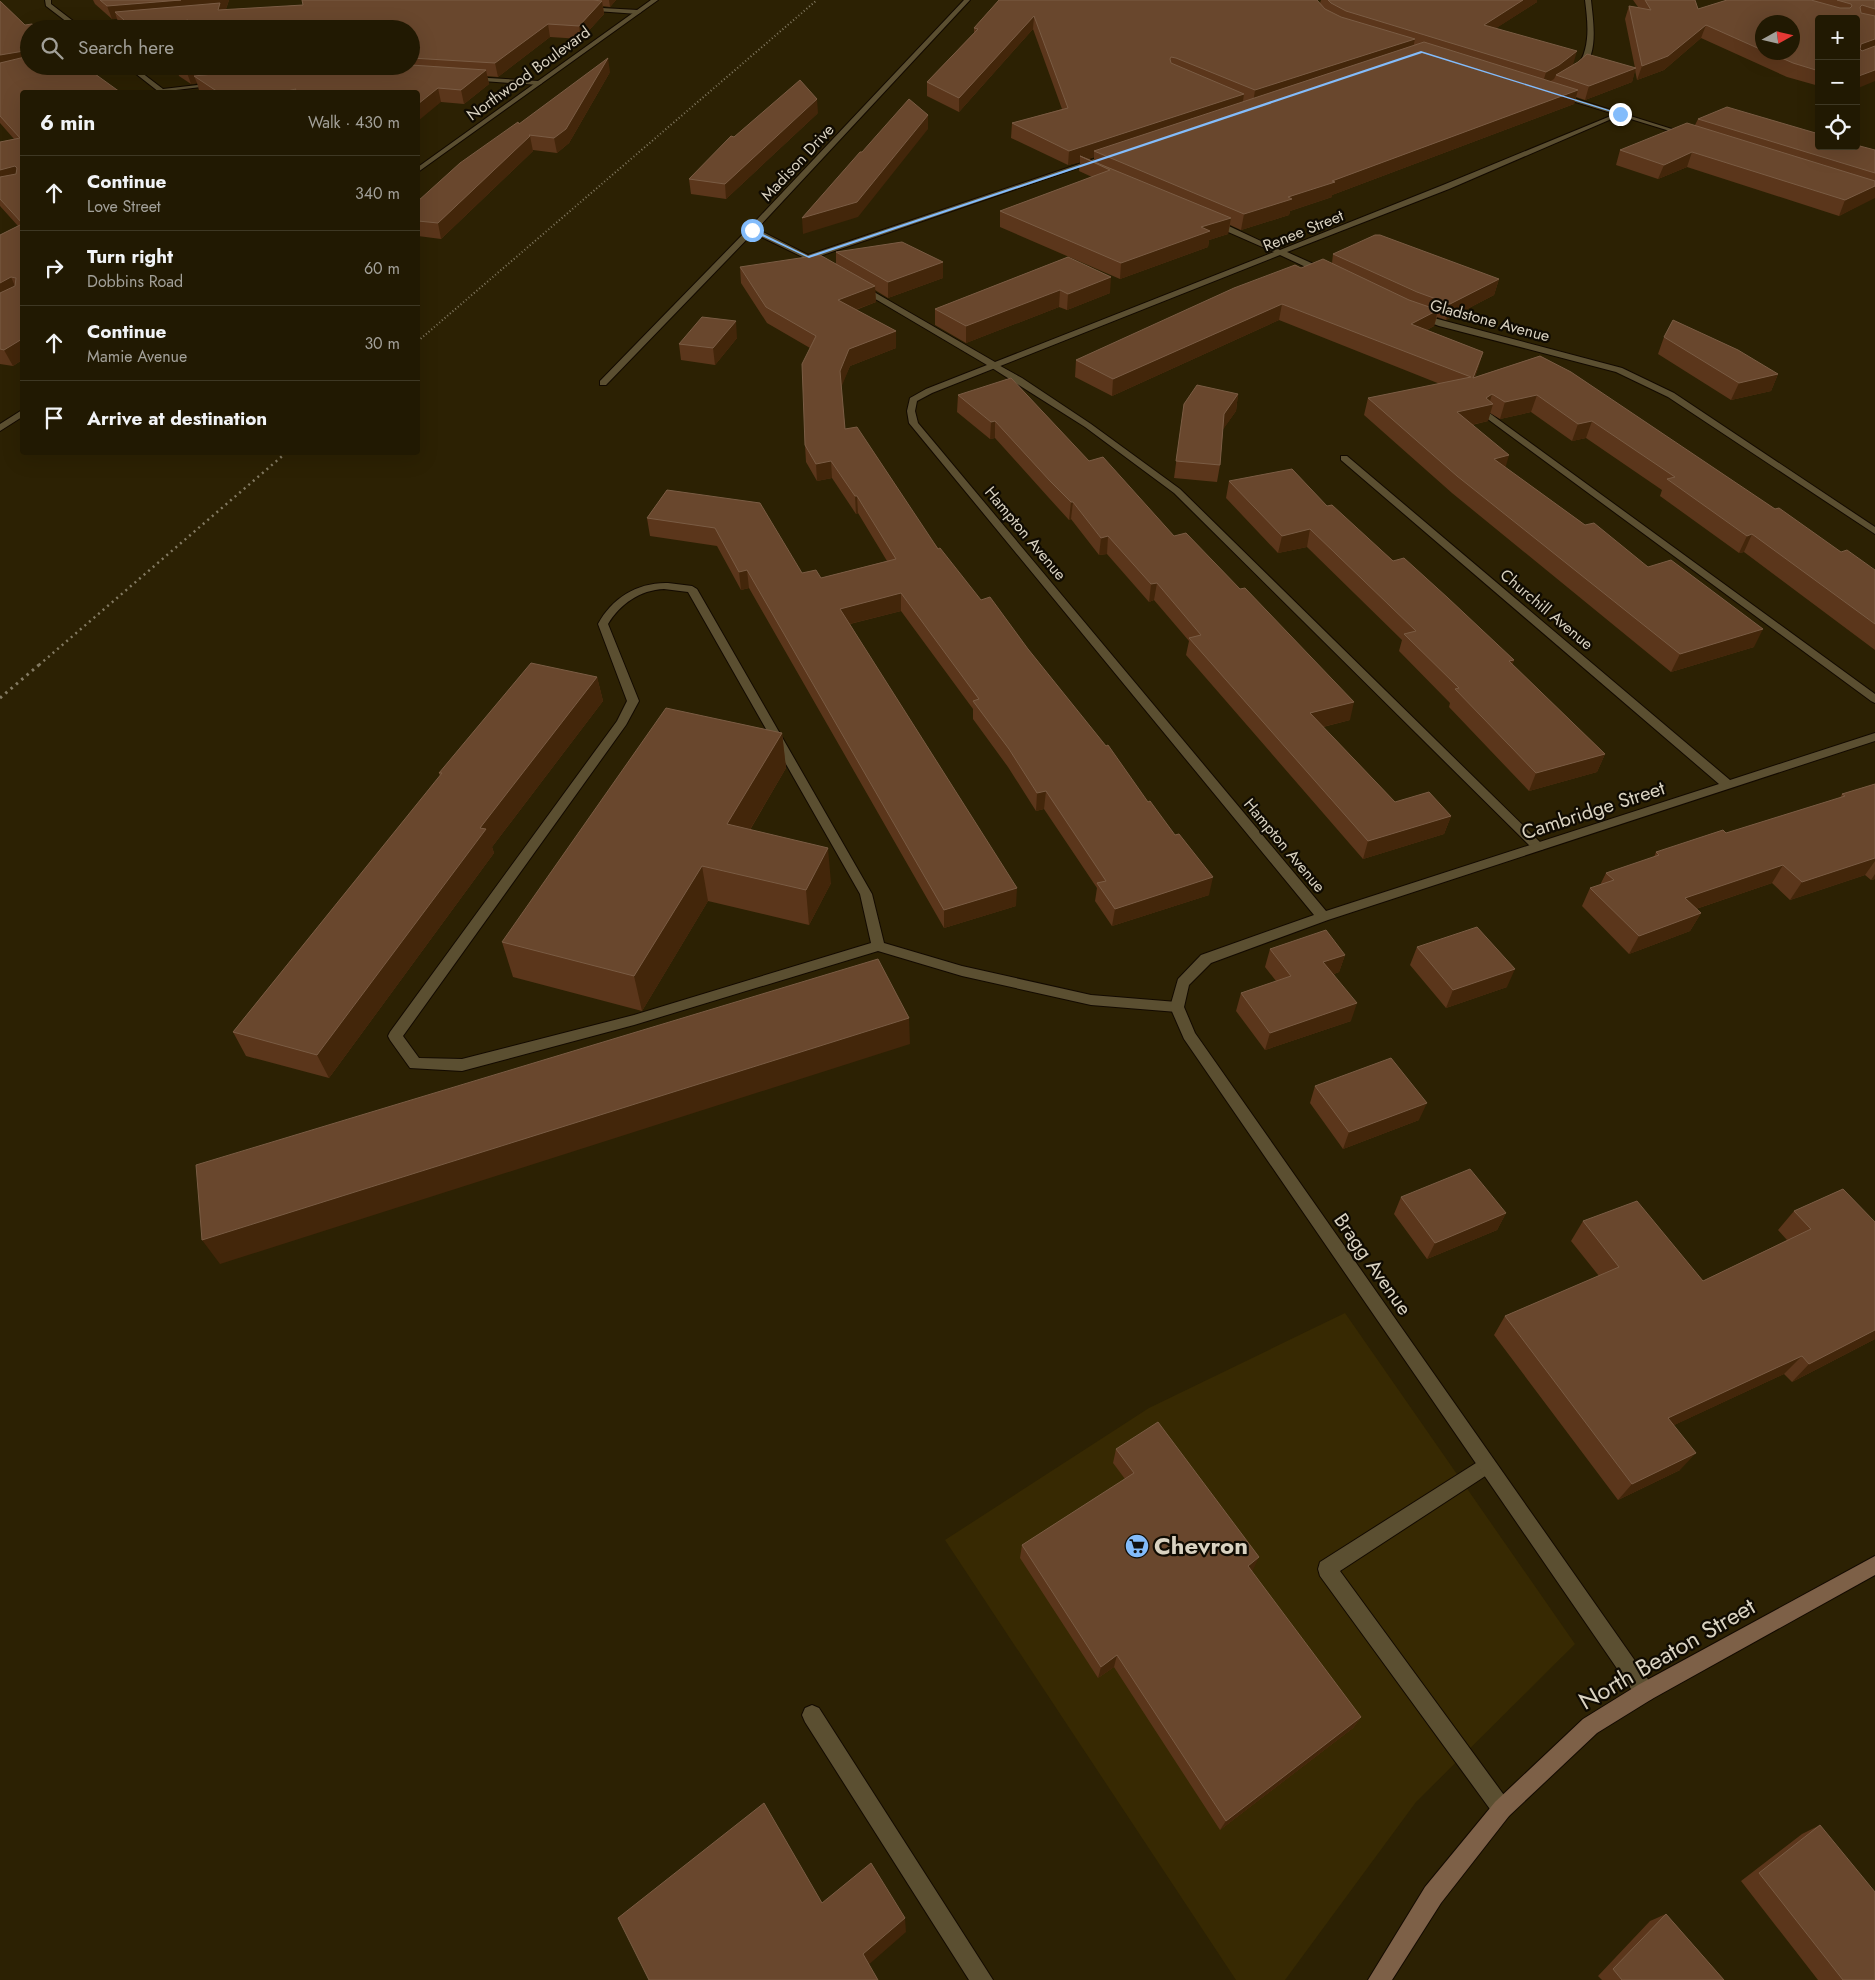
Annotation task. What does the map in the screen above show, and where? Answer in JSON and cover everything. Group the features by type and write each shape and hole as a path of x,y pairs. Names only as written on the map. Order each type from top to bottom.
{"main road":[{"name":"North Beaton Street","path":"1379,1980 1433,1895 1502,1809 1590,1726 1645,1692 1875,1565"}],"street":[{"path":"48,0 48,5 68,20"},
{"name":"Northwood Boulevard","path":"420,166 655,0"},
{"name":"Madison Drive","path":"604,383 752,230 967,0"},
{"path":"1573,74 1587,58 1591,27 1588,0"},
{"path":"581,9 638,12"},
{"path":"140,75 159,90"},
{"path":"461,78 539,83"},
{"path":"176,90 220,84"},
{"path":"1549,92 1695,137"},
{"name":"Renee Street","path":"995,366 1455,183 1620,114"},
{"path":"808,257 1107,156"},
{"path":"1080,165 1098,173"},
{"path":"1204,218 1337,278"},
{"path":"752,230 825,267"},
{"path":"850,282 995,366 1144,465 1177,491 1538,847"},
{"name":"Gladstone Avenue","path":"1409,312 1442,324 1619,370 1671,395 1875,531"},
{"name":"Hampton Avenue","path":"995,366 929,392 914,400 911,411 914,423 1323,917"},
{"path":"0,428 20,413"},
{"path":"1488,415 1875,699"},
{"name":"Churchill Avenue","path":"1344,458 1728,785"},
{"path":"878,946 866,894 692,589 661,586 634,592 609,611 602,624 633,701 622,722 395,1036 414,1064 462,1065 634,1020 878,946 962,971 1091,1000 1177,1007 1182,983 1206,959 1323,917"},
{"name":"Cambridge Street","path":"1323,917 1875,737"},
{"name":"Bragg Avenue","path":"1177,1007 1189,1035 1645,1692"},
{"path":"1487,1465 1327,1569 1502,1809"},
{"path":"812,1715 982,1980"}],"shaded area":[{"path":"1345,1313 1575,1644 1416,1802 1285,1980 1236,1980 945,1540 1149,1408"}],"building":[{"path":"100,0 181,0 107,6"},
{"path":"302,0 602,1 579,26 548,24 495,63 420,59 420,20 124,20 115,12 220,3 218,10 303,5"},
{"path":"999,0 1317,0 1325,9 1341,17 1415,39 1255,90 1171,57 1171,63 1244,94 1069,151 1012,123 1068,108 1034,16 959,98 927,82 978,29 974,28"},
{"path":"1328,0 1523,0 1484,25 1577,51 1546,72 1346,11"},
{"path":"1645,0 1695,0 1698,9 1727,0 1811,0 1840,8 1850,8 1851,4 1837,0 1875,0 1875,9 1862,5 1860,7 1861,13 1875,16 1875,39 1861,44 1860,49 1860,15 1815,15 1815,70 1786,60 1800,60 1800,15 1755,15 1755,47 1706,25 1668,56 1642,66 1629,6 1651,10"},
{"path":"0,1 20,20 20,52 0,55"},
{"path":"1424,42 1578,90 1332,181 1335,182 1288,197 1292,199 1244,214 1094,151"},
{"path":"1875,46 1875,70 1860,76 1860,49 1862,51"},
{"path":"1587,54 1636,68 1589,86 1556,75 1578,62"},
{"path":"20,58 20,75 96,75 117,90 20,90 20,138 0,116 0,63"},
{"path":"608,58 566,129 554,138 529,135 438,223 420,221 420,199 460,163 518,122 519,124"},
{"path":"420,66 486,70 461,90 438,88 420,102 420,90 215,90 194,76 420,75"},
{"path":"800,80 817,99 725,184 689,179 731,136 734,137"},
{"path":"909,99 928,115 857,202 802,218 860,152"},
{"path":"1727,107 1815,133 1815,150 1860,150 1860,146 1875,150 1875,173 1698,119"},
{"path":"1687,123 1875,181 1875,186 1845,200 1692,152 1664,165 1620,150"},
{"path":"20,138 20,221 0,199 0,177 16,174 17,168 15,166 0,170 0,142"},
{"path":"1080,156 1231,218 1201,227 1210,231 1121,263 1000,211 1110,170"},
{"path":"20,225 20,340 4,350 0,349 0,293 15,286 16,278 11,277 0,283 0,235"},
{"path":"1375,235 1380,235 1499,279 1450,304 1417,292 1333,254"},
{"path":"902,242 943,262 888,282 836,252"},
{"path":"820,255 875,286 838,300 896,331 849,349 840,371 845,429 857,427 938,549 940,548 981,600 990,597 1028,649 1106,746 1108,745 1148,802 1150,801 1175,835 1179,834 1213,877 1115,909 1097,883 1106,881 1046,791 1037,793 1009,749 973,701 979,699 901,593 840,609 1017,888 944,910 747,570 739,572 715,528 647,518 667,490 760,503 802,573 816,570 821,578 896,559 857,496 855,496 831,461 816,464 805,445 802,364 816,336 766,307 740,267"},
{"path":"1068,257 1111,277 1068,294 1060,290 966,326 935,309"},
{"path":"1323,259 1409,300 1438,310 1411,324 1483,352 1473,378 1540,356 1571,372 1775,509 1779,508 1841,552 1847,550 1875,570 1875,624 1752,534 1747,536 1667,479 1675,477 1592,421 1578,424 1537,395 1505,402 1492,394 1486,398 1493,404 1457,412 1509,455 1494,459 1585,525 1594,523 1648,567 1671,560 1763,629 1680,654 1457,476 1368,398 1471,377 1282,304 1113,379 1076,360 1234,288 1295,265 1301,268"},
{"path":"702,317 736,321 713,348 679,344"},
{"path":"1673,320 1738,350 1778,374 1739,383 1664,337"},
{"path":"1011,378 1089,461 1103,457 1174,536 1186,533 1240,589 1245,588 1354,702 1310,713 1395,802 1429,792 1451,816 1368,841 1189,638 1201,635 1157,583 1151,584 1108,536 1101,538 1073,502 1050,481 995,421 991,422 958,395"},
{"path":"1197,385 1238,394 1224,414 1220,465 1176,461 1184,404"},
{"path":"1292,469 1327,506 1332,505 1393,561 1404,558 1448,598 1514,660 1509,661 1605,754 1536,773 1455,689 1459,688 1404,634 1416,631 1310,529 1282,536 1229,481"},
{"path":"531,663 597,677 480,828 486,829 317,1055 233,1032 442,773 439,773"},
{"path":"666,708 782,733 727,824 828,848 806,890 702,866 634,976 502,942"},
{"path":"1875,784 1875,858 1802,882 1783,865 1685,898 1701,913 1639,936 1590,888 1614,880 1606,873 1659,855 1656,852 1723,830 1726,833 1845,796 1842,794"},
{"path":"1477,927 1515,969 1453,990 1417,947"},
{"path":"1326,930 1345,955 1323,962 1357,1003 1270,1033 1241,993 1291,976 1270,949"},
{"path":"878,959 909,1018 202,1240 196,1165"},
{"path":"1391,1058 1427,1103 1349,1132 1315,1086"},
{"path":"1470,1169 1506,1213 1435,1243 1401,1197"},
{"path":"1843,1189 1875,1222 1875,1330 1809,1364 1802,1356 1668,1418 1696,1453 1632,1484 1505,1316 1619,1267 1583,1221 1637,1201 1703,1281 1811,1229 1794,1211"},
{"path":"1158,1422 1259,1557 1248,1566 1361,1717 1226,1821 1117,1655 1101,1667 1022,1545 1134,1473 1116,1449"},
{"path":"764,1803 822,1903 871,1863 905,1918 863,1954 878,1980 649,1980 618,1918"},
{"path":"1820,1825 1875,1892 1875,1980 1843,1980 1759,1873"},
{"path":"1666,1914 1724,1980 1622,1980 1613,1969"}],"railway":[{"path":"420,339 817,0"},
{"path":"39,665 284,455"},
{"path":"0,698 40,664"}],"place":[{"name":"Chevron","path":"1137,1546"}],"route":[{"path":"752,230 808,257 1422,52 1620,114"}]}
